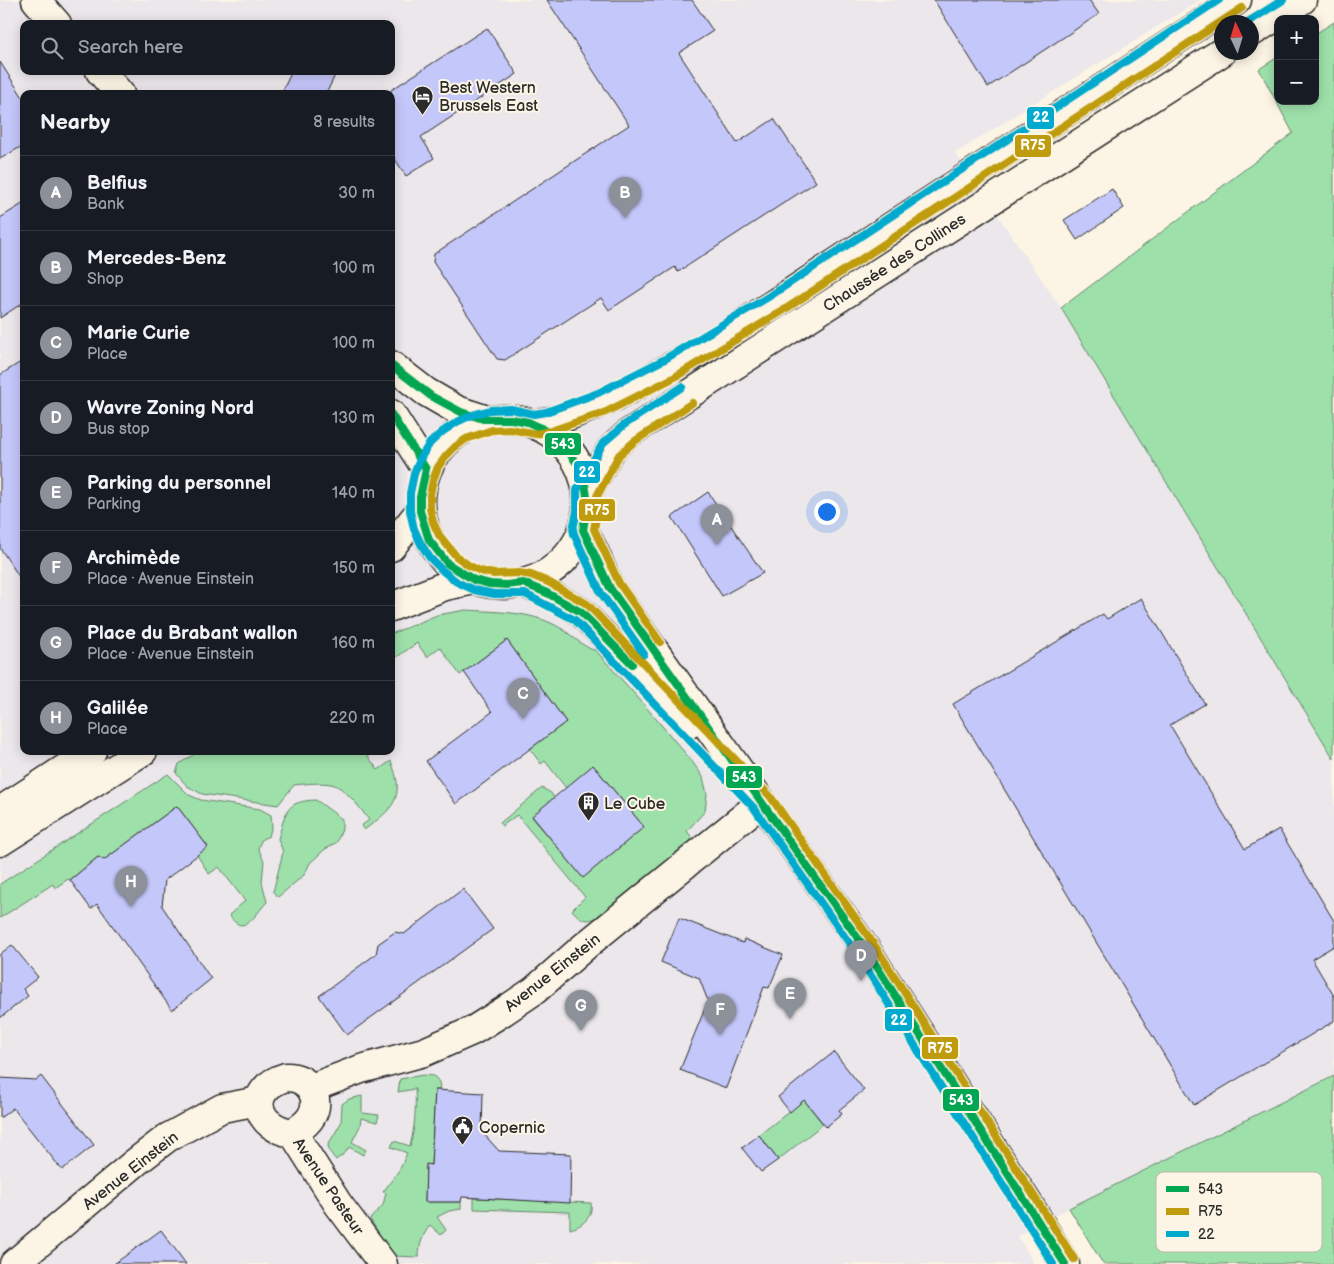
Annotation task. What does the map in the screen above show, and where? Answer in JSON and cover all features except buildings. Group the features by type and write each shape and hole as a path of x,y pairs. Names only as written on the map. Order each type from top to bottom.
{"main road":[{"path":"36,0 54,20"},
{"name":"Chaussée des Collines","path":"536,424 563,418 613,398 708,347 1237,0"},
{"path":"1259,28 1302,0"},
{"name":"Chaussée des Collines","path":"587,492 611,449 629,433 1214,57"},
{"path":"103,75 117,90"},
{"path":"395,368 426,392 457,410 487,420"},
{"path":"512,418 536,424 561,440 579,464 587,492 587,512 583,530 569,554 548,572 523,583 506,585 474,580 448,564 429,540 420,510 421,490 426,469 441,446 461,429 487,420 512,418"},
{"path":"395,420 426,469"},
{"path":"395,542 420,510"},
{"path":"583,530 610,588 867,951 1065,1264"},
{"path":"395,605 446,586 474,580"},
{"path":"523,583 547,593 581,612 762,802"},
{"path":"0,811 86,755"},
{"path":"0,842 137,755"},
{"name":"Avenue Einstein","path":"311,1088 361,1069 424,1052 472,1031 496,1016 535,990 593,940 762,802"},
{"path":"286,1077 294,1077 302,1079 311,1088 315,1108 311,1118 304,1126 293,1133 283,1132 264,1120 259,1110 259,1101 262,1092 271,1083 286,1077"},
{"name":"Avenue Einstein","path":"14,1264 167,1138 222,1108 259,1101"},
{"name":"Avenue Pasteur","path":"293,1133 338,1204 383,1264"}],"shaded area":[{"path":"0,0 1200,0 955,153 1061,308 1334,759 1334,1076 1069,1208 1018,1236 1034,1264 0,1264"}],"green space":[{"path":"1334,22 1334,759 1061,308 1293,133 1278,105 1319,105 1319,31"},
{"path":"1274,60 1274,97 1259,69"},
{"path":"466,610 513,613 536,617 567,632 585,646 596,651 691,760 703,777 707,794 705,811 687,831 693,839 599,917 586,920 572,910 585,897 517,815 502,826 500,823 542,788 551,793 554,798 532,817 583,877 644,827 594,766 566,788 545,761 541,764 530,749 566,722 507,640 460,675 440,647 427,657 417,643 395,658 395,632 437,615"},
{"path":"193,755 367,755 378,770 391,761 397,784 397,794 394,802 383,816 364,830 361,826 369,820 342,789 333,784 294,785 278,805 202,794 187,786 176,773 179,764"},
{"path":"168,774 189,795 201,800 260,809 271,815 272,826 269,836 262,839 258,848 264,861 262,882 267,902 250,922 240,925 234,922 229,915 245,901 219,867 209,874 197,855 208,847 177,806 104,860 98,857 70,880 68,879 55,888 53,884 0,918 0,884"},
{"path":"316,800 342,819 342,829 337,842 324,850 310,863 304,875 278,897 273,892 283,852 278,839 285,815 292,806 298,803"},
{"path":"423,1075 434,1076 439,1082 440,1090 435,1090 431,1165 426,1165 425,1202 461,1202 461,1209 449,1211 437,1217 446,1230 441,1235 430,1225 422,1240 419,1257 393,1256 370,1219 383,1205 386,1193 383,1192 400,1169 407,1153 391,1147 394,1141 410,1146 412,1139 415,1118 415,1089 398,1092 400,1079"},
{"path":"1334,1076 1334,1264 1103,1264 1069,1208"},
{"path":"362,1096 362,1113 379,1115 377,1122 361,1118 360,1126 352,1142 366,1150 363,1155 349,1147 336,1160 329,1151 328,1145 341,1123 342,1104 349,1099"},
{"path":"804,1100 823,1124 778,1160 759,1135"},
{"path":"474,1198 591,1203 591,1208 589,1217 583,1223 570,1229 570,1212 474,1209"}],"transit line":[{"name":"22","path":"1053,1264 859,957 754,808 575,620 525,594 494,594 474,590 457,582 443,571 430,558 414,529 410,511 410,493 414,474 421,457 430,443 457,422 490,410 511,409 534,414 546,412 598,393 665,359 773,294 1219,0"},
{"name":"22","path":"1259,15 1283,0"},
{"name":"R75","path":"1074,1259 875,946 770,796 587,604 548,582 531,575 519,573 494,574 480,571 456,556 439,535 433,522 430,495 438,467 446,456 466,439 492,430 510,429 536,434 551,431 606,412 675,377 784,310 1242,8"},
{"name":"543","path":"395,368 431,396 461,412 483,419 511,419 528,422 541,428 563,444 578,465 584,478 588,502 583,530 610,588 867,951 1065,1264"},
{"name":"22","path":"644,654 601,593 574,534 577,490 603,443 624,425 682,387"},
{"name":"R75","path":"660,642 619,583 594,529 597,513 597,496 619,455 635,441 692,403"},
{"name":"543","path":"395,420 426,469 420,497 420,511 429,540 448,564 474,580 506,585 523,583 547,593 581,612 632,664"}],"place":[{"name":"Best Western Brussels East","path":"423,115"},
{"name":"Mercedes-Benz","path":"625,218"},
{"name":"Belfius","path":"717,545"},
{"name":"Marie Curie","path":"523,719"},
{"name":"Le Cube","path":"588,822"},
{"name":"Galilée","path":"131,907"},
{"name":"Wavre Zoning Nord","path":"861,981"},
{"name":"Parking du personnel","path":"790,1019"},
{"name":"Place du Brabant wallon","path":"581,1031"},
{"name":"Archimède","path":"720,1035"},
{"name":"Copernic","path":"463,1146"}]}
